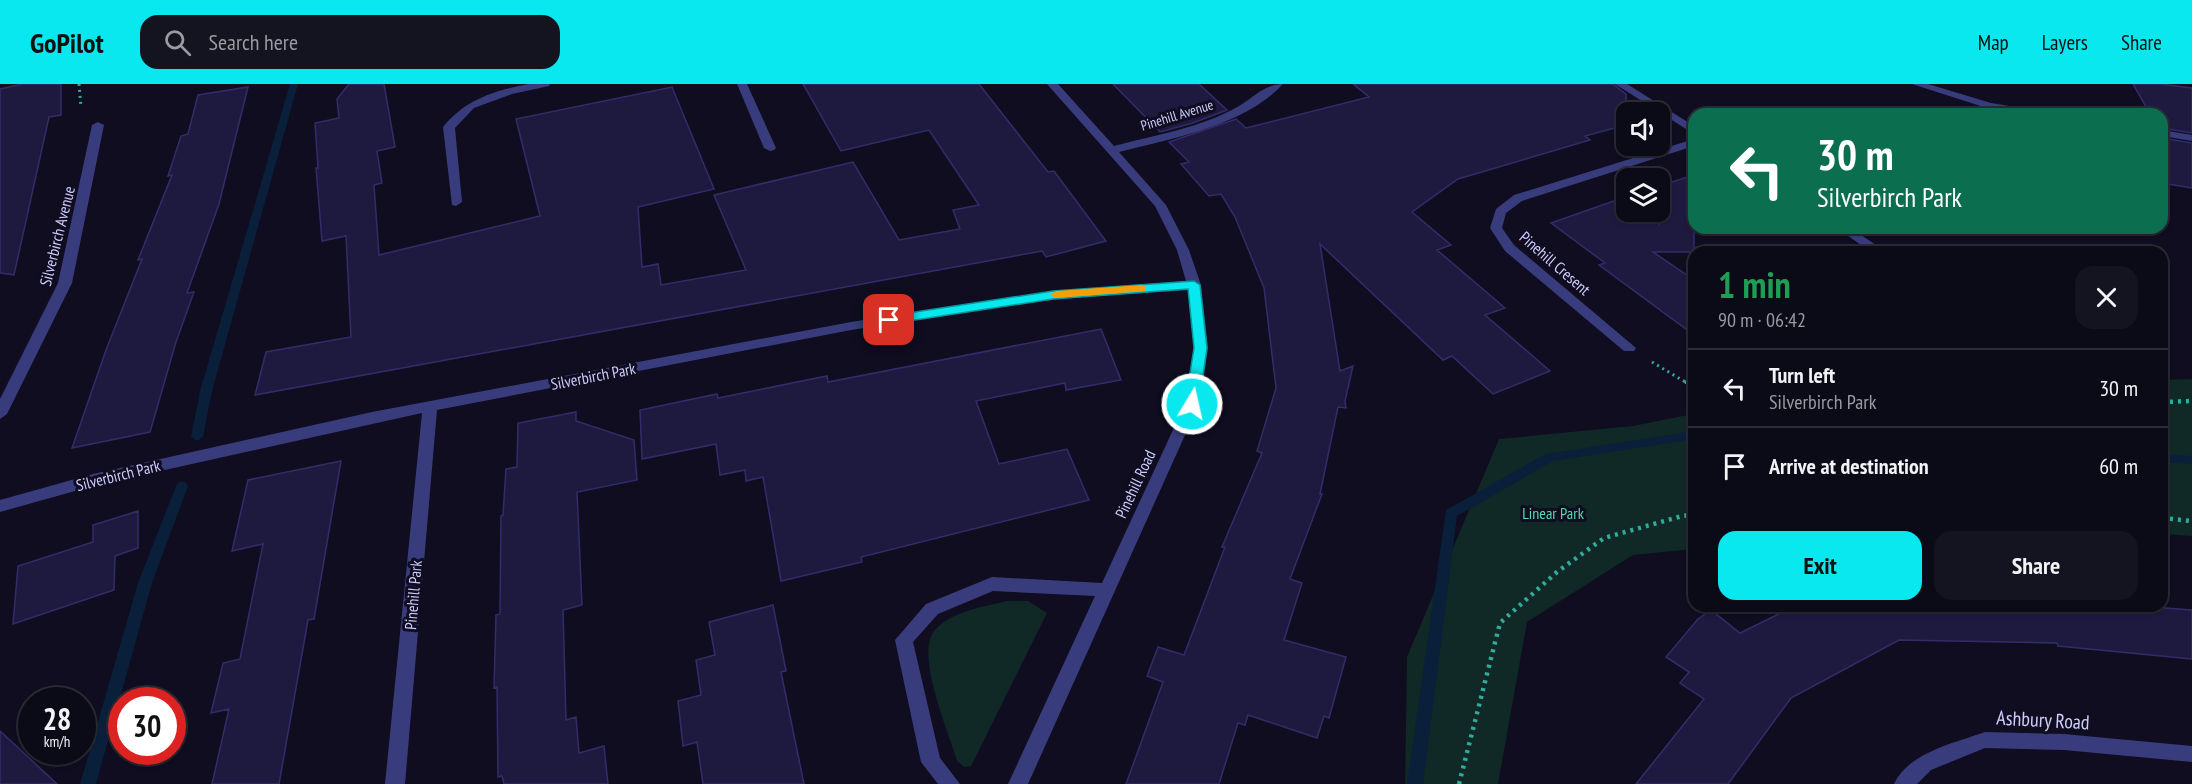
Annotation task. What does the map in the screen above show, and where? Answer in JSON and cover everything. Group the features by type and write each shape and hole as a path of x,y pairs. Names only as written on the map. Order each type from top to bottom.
{"street":[{"path":"456,202 449,127 470,106 509,91 545,84"},
{"path":"742,84 770,148"},
{"name":"Pinehill Road","path":"1018,784 1192,404 1201,348 1194,285 1183,250 1160,205 1052,84"},
{"name":"Pinehill Avenue","path":"1113,150 1203,126 1242,109 1278,84"},
{"path":"1620,84 1688,127"},
{"path":"1917,84 1979,103 2007,108"},
{"name":"Silverbirch Avenue","path":"0,414 65,283 98,125"},
{"path":"2168,134 2192,138"},
{"name":"Pinehill Cresent","path":"1629,348 1509,248 1496,228 1500,212 1518,198 1688,144"},
{"path":"1852,234 1871,246"},
{"name":"Silverbirch Park","path":"0,506 93,480 216,452 430,407 851,326 1053,295 1194,285"},
{"name":"Pinehill Park","path":"395,784 430,407"},
{"path":"950,784 931,762 904,640 932,609 992,584 1107,590"},
{"name":"Ashbury Road","path":"1904,784 1924,765 1985,740 2064,742 2192,754"}],"path":[{"path":"1629,348 1688,383"},
{"path":"2168,402 2192,401"},
{"path":"1459,784 1500,623 1557,572 1604,538 1688,516"},
{"path":"2168,519 2192,521"}],"green space":[{"path":"2192,379 2192,536 2168,534 2168,380"},
{"name":"Linear Park","path":"1688,415 1688,550 1633,555 1527,622 1498,784 1405,784 1407,657 1499,439 1633,426"},
{"path":"1007,601 1028,601 1047,613 971,766 964,767 957,761 935,694 928,658 929,642 934,631 941,624 958,614"}],"building":[{"path":"22,84 61,84 61,115 49,117 14,275 0,273 0,89"},
{"path":"349,84 384,84 395,147 377,151 382,183 374,185 379,255 540,216 516,119 672,87 714,189 638,207 642,267 658,264 661,285 746,270 714,195 853,162 899,240 960,229 953,210 979,205 929,130 841,151 803,84 979,84 1048,172 1054,171 1106,241 1046,257 1042,251 255,395 266,352 351,337 346,236 322,241 315,123 339,118 337,99"},
{"path":"1113,84 1199,84 1227,110 1160,132"},
{"path":"1353,84 1613,84 1626,94 1626,102 1616,102 1616,128 1585,136 1590,140 1458,179 1412,212 1451,245 1437,250 1505,308 1485,315 1550,371 1493,394 1452,356 1443,360 1320,244 1340,371 1353,366 1345,401 1346,408 1338,407 1320,494 1322,494 1290,579 1302,583 1284,640 1346,657 1329,718 1324,716 1317,738 1248,715 1245,725 1238,723 1219,784 1126,784 1163,682 1147,676 1158,647 1184,655 1225,547 1222,547 1262,453 1257,451 1276,388 1264,288 1235,217 1221,194 1209,196 1181,164 1189,162 1169,142 1236,119 1246,128 1369,97"},
{"path":"2133,84 2161,84 2192,88 2192,133 2168,129 2168,108 2147,108"},
{"path":"248,87 219,204 187,293 194,292 176,342 150,432 72,448 106,350 142,259 138,260 172,175 168,176 181,136 188,134 198,95"},
{"path":"2168,139 2192,143 2192,188 2168,184"},
{"path":"1688,177 1688,234 1694,234 1694,246 1688,246 1688,252 1653,252 1688,276 1688,331 1599,265 1605,263 1551,223 1616,200 1616,222 1656,222 1659,224 1659,222 1670,222 1670,183"},
{"path":"1101,329 1121,380 1066,390 1065,383 976,401 999,464 1067,449 1089,500 861,557 862,562 781,581 763,477 746,481 745,470 720,475 716,444 642,459 640,410 717,394 718,398 827,376 828,382"},
{"path":"576,412 576,421 634,440 637,480 577,492 582,605 563,610 566,720 576,717 579,753 604,746 608,784 504,784 502,776 498,777 497,687 494,688 496,615 500,614 501,516 503,515 506,469 517,467 518,423"},
{"path":"341,461 314,619 308,620 279,784 212,784 229,709 211,713 223,663 240,659 263,544 232,551 248,480"},
{"path":"138,511 138,548 115,556 114,590 13,624 18,566 93,542 93,525"},
{"path":"773,605 786,671 781,672 804,784 703,784 697,742 683,746 678,701 701,695 696,660 715,655 709,622"},
{"path":"2168,608 2192,610 2192,659 2058,646 2057,643 1899,640 1791,698 1728,784 1636,784 1704,699 1680,683 1689,672 1666,657 1698,619 1708,612 1714,612 1740,633 1783,612 2168,612"},
{"path":"0,731 18,748 18,765 37,765 57,784 0,784"}],"waterway":[{"path":"197,437 206,391 294,84"},
{"path":"1415,784 1451,513 1550,457 1688,436"},
{"path":"2168,458 2192,460"},
{"path":"88,784 145,583 182,486"}],"slow traffic":[{"path":"1056,295 1141,288"}],"route":[{"path":"889,320 1053,295 1194,285 1201,348 1192,404"}]}
